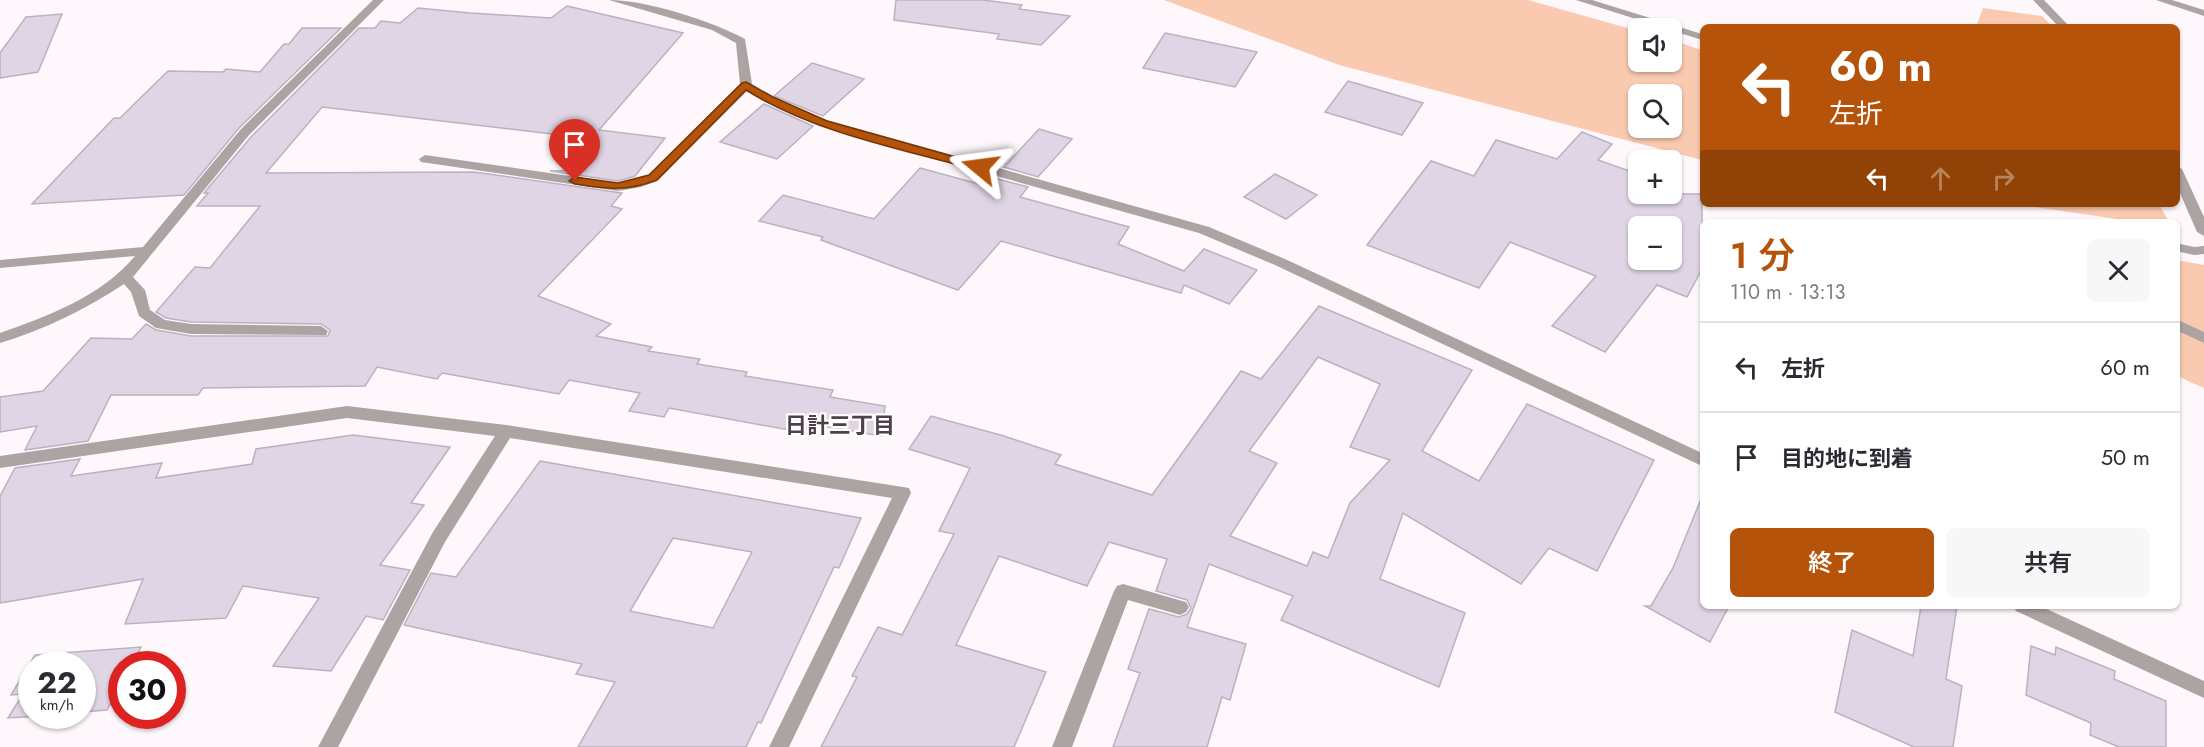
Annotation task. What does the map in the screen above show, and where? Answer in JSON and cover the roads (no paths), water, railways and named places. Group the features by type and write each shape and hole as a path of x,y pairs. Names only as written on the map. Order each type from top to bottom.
{"street":[{"path":"0,338 68,310 98,295 125,277 245,132 380,0"},
{"path":"614,0 716,28 741,41 746,85"},
{"path":"1581,0 1700,36"},
{"path":"2038,0 2062,24"},
{"path":"2161,0 2204,13"},
{"path":"425,159 618,187 637,184 653,178 746,85"},
{"path":"746,85 769,100 823,123 1204,230 1280,262 1700,459"},
{"path":"2180,178 2204,232"},
{"path":"2180,248 2194,251 2204,250"},
{"path":"0,264 146,251"},
{"path":"125,277 138,290 144,312 161,324 191,329 321,331"},
{"path":"2180,326 2204,338"},
{"path":"0,462 347,412 506,431 903,493 779,747"},
{"path":"328,747 439,537 506,431"},
{"path":"1062,747 1123,591 1180,607"},
{"path":"2028,609 2204,690"}],"district":[{"name":"日計三丁目","path":"840,425"}]}
